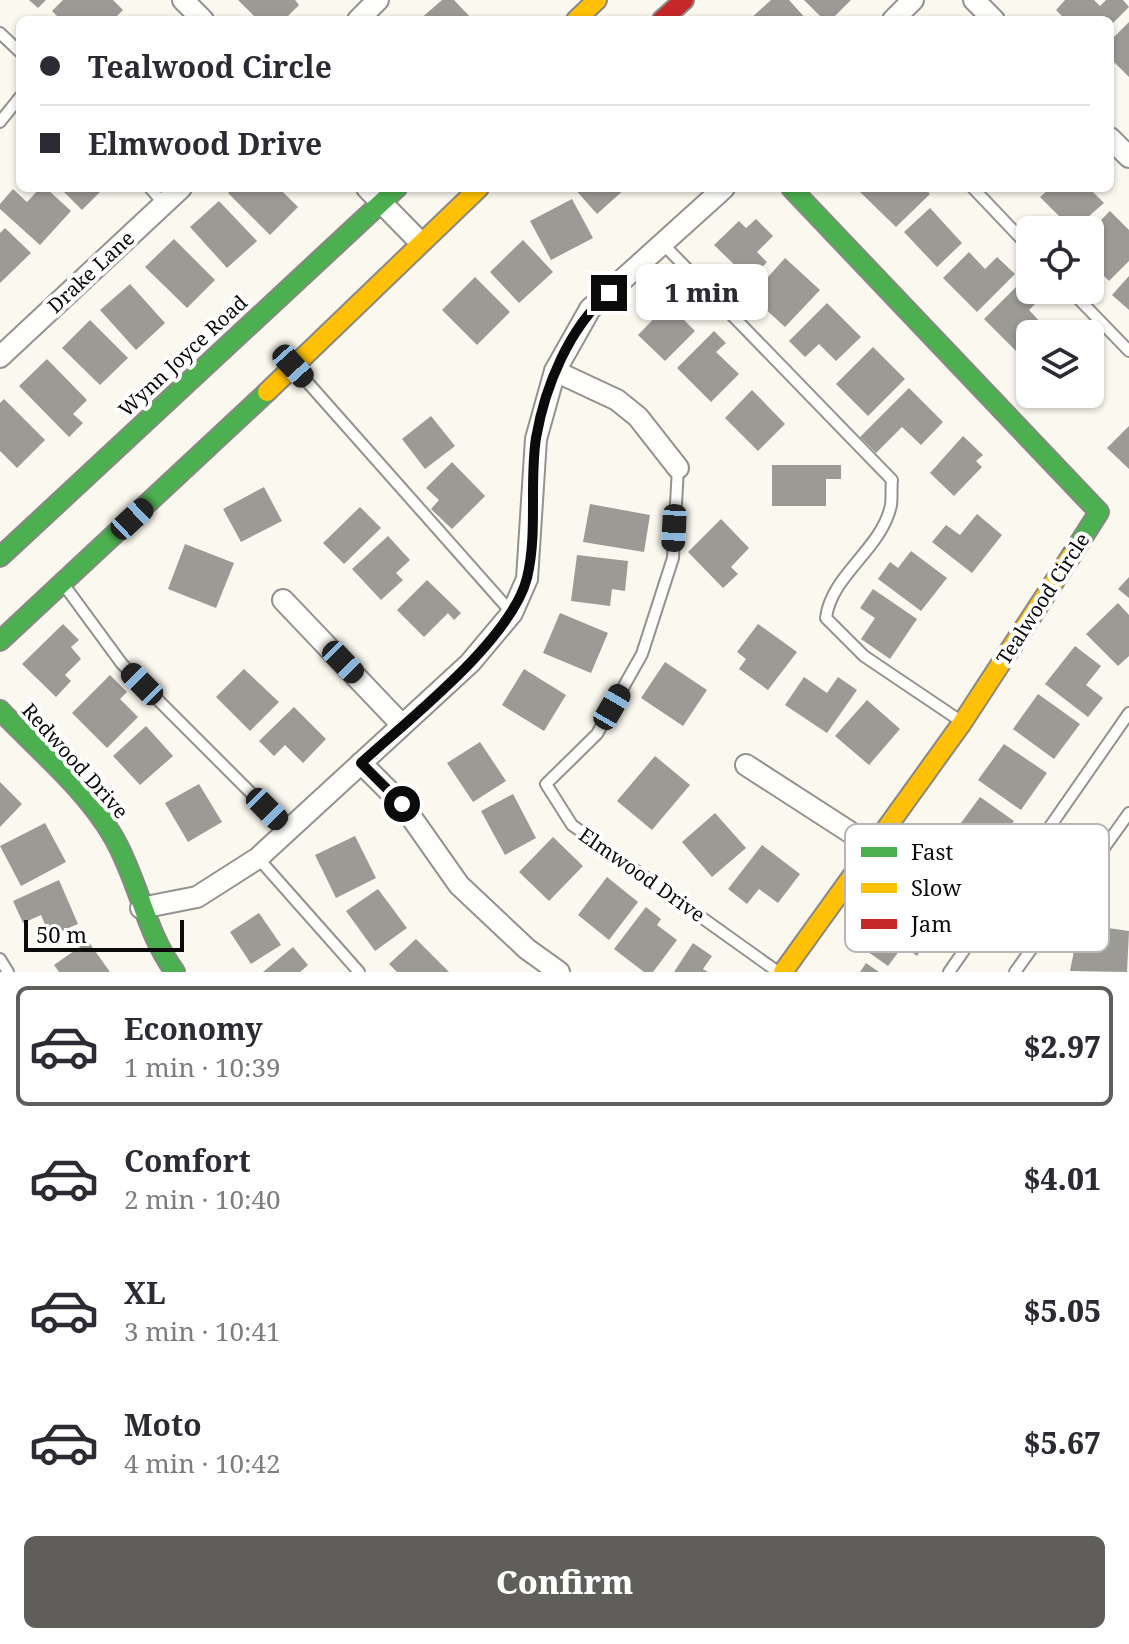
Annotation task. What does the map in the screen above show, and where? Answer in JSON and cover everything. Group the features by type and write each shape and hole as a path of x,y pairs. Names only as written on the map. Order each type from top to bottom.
{"street":[{"path":"183,0 199,16"},
{"path":"362,16 378,0"},
{"path":"580,16 597,0"},
{"path":"666,16 684,0"},
{"path":"897,16 913,0"},
{"path":"974,0 990,16"},
{"path":"1114,142 1129,157"},
{"name":"Drake Lane","path":"0,357 177,192"},
{"path":"0,641 475,192"},
{"path":"141,908 197,897 258,858 470,663 512,613 527,579 536,439 555,371 590,309 720,192"},
{"name":"Tealwood Circle","path":"795,192 1099,512 962,723 890,824"},
{"path":"375,195 420,242"},
{"name":"Wynn Joyce Road","path":"0,557 375,195"},
{"name":"Elmwood Drive","path":"555,371 617,400 638,417 678,468"},
{"path":"283,600 402,725"},
{"name":"Redwood Drive","path":"0,710 76,791 114,838 141,908 166,962 175,972"},
{"path":"361,763 402,804 459,885 527,949 559,972"},
{"path":"746,765 845,829"},
{"name":"Tealwood Circle","path":"780,972 845,885"}],"lane":[{"path":"0,33 16,48"},
{"path":"0,122 16,102"},
{"path":"154,192 164,204"},
{"path":"977,192 1016,233"},
{"path":"663,244 892,480 891,508 868,549 828,600 826,618 864,656 962,723"},
{"path":"1084,304 1129,351"},
{"path":"293,366 512,613"},
{"name":"Elmwood Drive","path":"678,468 673,558 642,654 597,734 546,784 572,825 780,972"},
{"path":"63,583 122,664 288,830"},
{"path":"1052,824 1129,713"},
{"path":"1109,841 1129,813"},
{"path":"258,858 359,972"},
{"path":"949,972 963,952"},
{"path":"1015,972 1029,952"},
{"path":"0,959 8,972"}],"building":[{"path":"29,0 46,0 38,8"},
{"path":"63,0 113,0 123,10 117,16 57,16 52,11"},
{"path":"238,0 295,0 299,5 288,16 254,16"},
{"path":"442,0 454,0 469,16 424,16"},
{"path":"771,0 789,0 803,16 753,16"},
{"path":"804,0 851,0 835,16 820,16"},
{"path":"1065,0 1094,0 1100,6 1106,0 1123,0 1129,7 1114,22 1114,16 1062,16 1056,10"},
{"path":"1129,22 1129,77 1114,62 1114,37"},
{"path":"13,189 27,202 36,192 50,192 71,211 40,245 0,209 0,204"},
{"path":"64,192 100,192 82,210"},
{"path":"283,192 298,207 270,235 228,193"},
{"path":"578,192 622,192 597,214"},
{"path":"860,192 928,192 930,194 896,227"},
{"path":"1046,192 1093,192 1104,203 1089,216 1059,216 1040,197"},
{"path":"572,199 593,238 551,260 530,221"},
{"path":"219,201 257,241 227,268 190,227"},
{"path":"930,208 962,243 937,267 904,232"},
{"path":"1110,211 1129,230 1129,261 1109,281 1104,276 1104,217"},
{"path":"756,219 773,236 757,252 767,262 750,280 714,245 739,221 746,228"},
{"path":"5,228 31,253 0,283 0,233"},
{"path":"174,239 215,280 187,308 145,267"},
{"path":"523,240 553,272 519,303 490,272"},
{"path":"969,252 985,269 997,257 1015,274 977,312 943,278"},
{"path":"785,258 820,290 785,327 751,296"},
{"path":"1129,276 1129,310 1112,295"},
{"path":"475,277 510,312 477,345 442,310"},
{"path":"130,284 165,323 136,350 100,310"},
{"path":"1016,287 1016,304 1035,304 1029,310 1038,320 1016,320 1016,351 984,319"},
{"path":"827,303 861,337 836,361 819,344 805,357 789,341"},
{"path":"668,304 695,331 665,361 638,335"},
{"path":"90,320 128,358 100,385 62,348"},
{"path":"714,331 726,343 716,352 739,374 711,402 677,368"},
{"path":"873,347 905,379 868,416 836,384"},
{"path":"47,359 87,400 73,414 83,423 69,437 19,386"},
{"path":"909,388 943,422 921,445 902,427 876,453 860,437"},
{"path":"752,390 785,424 758,451 725,418"},
{"path":"4,399 45,440 17,468 0,451 0,403"},
{"path":"431,416 455,446 425,469 402,439"},
{"path":"1129,426 1129,469 1107,448"},
{"path":"963,436 983,455 976,461 982,467 954,496 930,473"},
{"path":"452,462 485,496 452,529 431,509 439,500 426,488"},
{"path":"772,465 841,465 841,479 826,479 826,506 772,506"},
{"path":"264,487 282,521 241,542 223,509"},
{"path":"590,504 650,515 644,552 583,542"},
{"path":"360,507 381,528 344,564 323,543"},
{"path":"977,514 1002,535 972,573 932,542 946,525 960,535"},
{"path":"721,519 749,548 731,567 738,574 723,588 688,552"},
{"path":"388,536 410,560 396,573 403,580 381,600 352,569"},
{"path":"185,544 234,563 216,608 168,589"},
{"path":"911,551 947,578 921,611 878,579 890,562 898,568"},
{"path":"577,555 628,561 625,591 612,589 610,606 571,601"},
{"path":"1129,577 1129,598 1118,589"},
{"path":"427,580 461,613 454,620 448,613 424,637 397,610"},
{"path":"873,589 917,619 890,659 861,639 875,618 860,608"},
{"path":"1118,603 1129,615 1129,656 1118,666 1086,634"},
{"path":"560,613 608,633 591,673 543,653"},
{"path":"63,624 79,640 71,647 81,659 65,675 71,681 56,697 22,664"},
{"path":"758,624 797,652 768,690 739,669 746,659 737,652"},
{"path":"1075,646 1101,666 1086,685 1103,698 1088,717 1045,684"},
{"path":"665,662 707,690 683,726 641,698"},
{"path":"244,669 279,702 250,731 216,697"},
{"path":"524,669 566,695 544,731 502,705"},
{"path":"110,675 127,692 120,699 138,717 107,748 72,713"},
{"path":"804,677 827,693 838,677 857,690 827,733 785,705"},
{"path":"1038,694 1080,724 1054,759 1013,729"},
{"path":"867,700 900,729 869,765 835,736"},
{"path":"294,707 326,739 303,763 285,745 274,756 259,741"},
{"path":"146,726 173,756 140,785 113,756"},
{"path":"480,742 506,781 473,802 447,763"},
{"path":"1004,744 1047,773 1021,810 978,780"},
{"path":"655,756 690,785 652,830 617,801"},
{"path":"0,782 22,804 0,827"},
{"path":"199,784 222,822 188,842 165,803"},
{"path":"513,794 536,838 505,855 481,811"},
{"path":"980,797 1014,821 1012,824 960,824"},
{"path":"715,813 746,848 712,877 682,842"},
{"path":"45,823 66,862 21,886 0,846"},
{"path":"355,836 376,878 336,898 315,855"},
{"path":"553,837 583,866 549,901 519,872"},
{"path":"762,845 800,874 778,903 759,889 747,904 728,889"},
{"path":"607,877 638,902 609,940 578,915"},
{"path":"59,880 78,924 50,936 41,915 23,923 13,901"},
{"path":"378,889 407,928 375,951 346,911"},
{"path":"646,907 661,919 657,925 677,940 653,972 644,972 614,949"},
{"path":"259,913 281,945 251,964 230,932"},
{"path":"1109,928 1129,931 1127,972 1070,971 1074,952 1109,952"},
{"path":"416,939 449,972 397,972 389,964"},
{"path":"88,941 110,972 59,972 54,965"},
{"path":"693,943 712,956 703,969 708,972 674,972"},
{"path":"293,947 308,965 300,972 263,972"},
{"path":"868,952 898,952 888,966"},
{"path":"866,963 879,972 860,972"}],"traffic: fast":[{"path":"0,557 393,192"},
{"path":"795,192 1099,512 1071,556"},
{"path":"0,641 267,392"},
{"path":"0,710 76,787 103,820 123,855 156,940 175,972"}],"traffic: slow":[{"path":"580,16 597,0"},
{"path":"267,392 475,192"},
{"path":"889,824 962,723 1071,556"},
{"path":"783,972 845,886"}],"traffic: jam":[{"path":"666,16 684,0"}],"route":[{"path":"402,804 361,763 470,663 512,613 527,579 533,528 536,439 555,371 590,309 609,293"}]}
